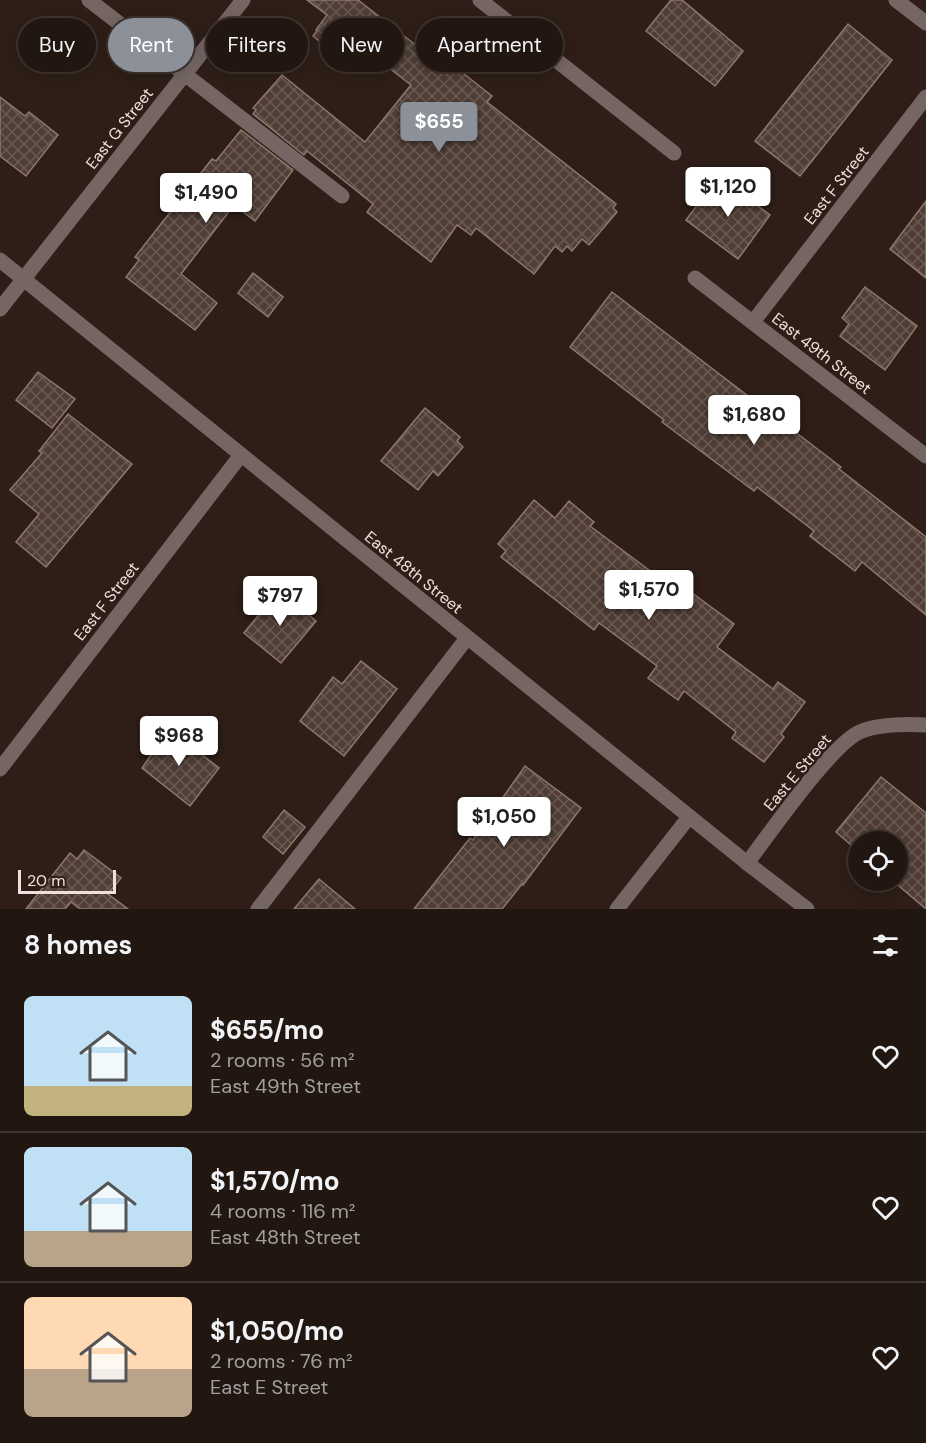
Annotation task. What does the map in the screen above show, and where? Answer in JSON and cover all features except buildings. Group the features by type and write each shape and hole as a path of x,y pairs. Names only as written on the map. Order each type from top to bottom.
{"street":[{"path":"89,0 342,196"},
{"name":"East G Street","path":"0,309 243,0"},
{"path":"480,0 674,153"},
{"path":"896,0 926,23"},
{"name":"East F Street","path":"753,322 926,97"},
{"name":"East 48th Street","path":"0,260 689,817 807,909"},
{"name":"East 49th Street","path":"695,278 926,456"},
{"name":"East F Street","path":"0,769 241,455"},
{"path":"258,909 467,638"},
{"name":"East E Street","path":"747,863 834,752 860,731 885,726 926,725"},
{"path":"617,909 689,817"}]}
